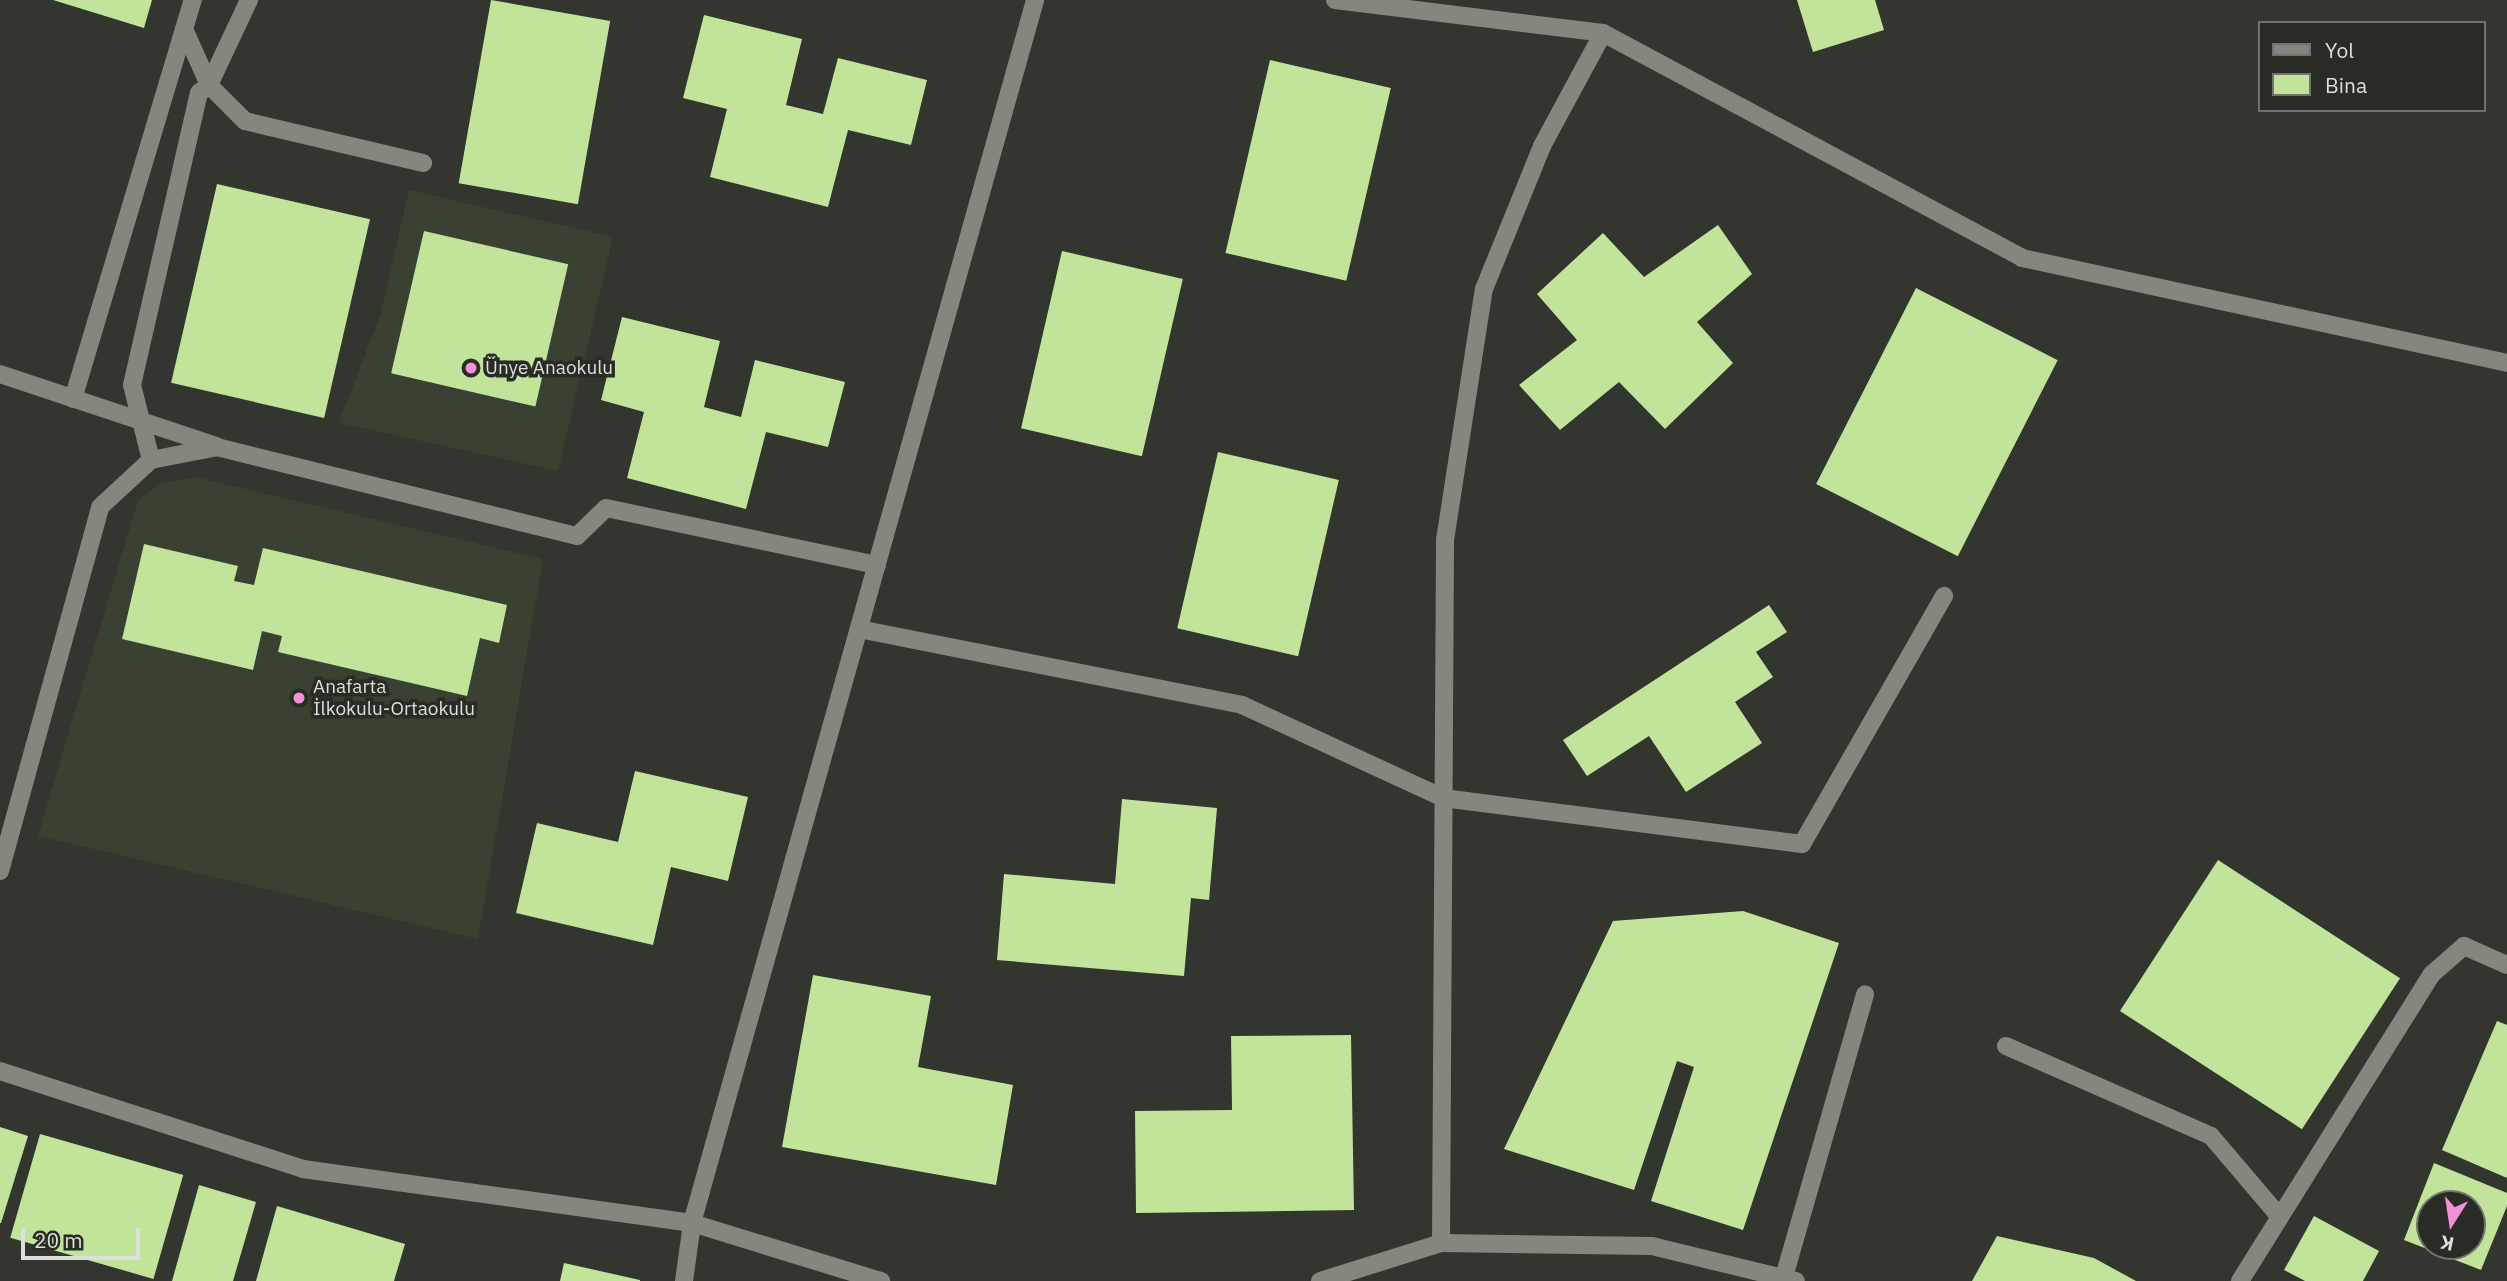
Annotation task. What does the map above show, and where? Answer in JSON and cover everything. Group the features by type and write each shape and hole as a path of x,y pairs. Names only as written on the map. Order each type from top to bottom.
{"street":[{"path":"73,398 193,0"},
{"path":"151,460 132,385 199,93 209,85 249,0"},
{"path":"684,1281 692,1223 1035,0"},
{"path":"1335,0 1603,33 2022,258 2507,363"},
{"path":"184,29 209,85 245,121 423,163"},
{"path":"1441,1243 1445,540 1484,289 1542,146 1603,33"},
{"path":"0,374 217,447 578,536 606,508 877,565"},
{"path":"0,871 100,507 151,460 217,447"},
{"path":"859,629 1242,705 1443,798 1802,844 1944,596"},
{"path":"2240,1281 2432,974 2464,946 2507,965"},
{"path":"1320,1281 1441,1243 1652,1246 1790,1279 1864,994"},
{"path":"2006,1046 2211,1136 2280,1217"},
{"path":"0,1071 303,1169 692,1223 881,1281"}],"shaded area":[{"name":"Ünye Anaokulu","path":"409,190 613,237 558,471 339,423 381,313"},
{"name":"Anafarta İlkokulu-Ortaokulu","path":"195,477 543,559 478,939 38,836 138,500 162,483"}],"building":[{"path":"53,0 152,0 144,28"},
{"path":"491,0 610,21 578,204 459,183"},
{"path":"1797,0 1875,0 1884,30 1813,52"},
{"path":"704,15 802,39 786,105 823,114 838,58 927,80 911,145 848,130 828,207 710,177 727,109 683,98"},
{"path":"1270,60 1391,88 1346,281 1225,253"},
{"path":"217,184 370,219 324,418 171,383"},
{"path":"1718,225 1752,274 1697,322 1733,363 1665,429 1619,382 1560,430 1519,385 1577,340 1537,294 1603,233 1644,277"},
{"path":"424,231 568,264 535,407 391,373"},
{"path":"1062,251 1183,279 1142,456 1021,428"},
{"path":"1916,288 2058,360 1958,556 1816,484"},
{"path":"622,317 720,341 704,407 741,417 755,360 845,382 828,447 766,432 746,509 627,478 644,412 601,400"},
{"path":"1218,452 1339,480 1298,656 1177,628"},
{"path":"144,544 238,566 234,581 254,585 263,548 507,605 499,643 480,638 467,696 278,652 282,636 262,631 253,670 122,639"},
{"path":"1769,605 1787,632 1756,652 1773,677 1735,702 1762,743 1686,792 1649,736 1587,776 1563,740"},
{"path":"635,771 748,797 728,881 671,867 653,945 516,913 537,823 618,842"},
{"path":"1122,799 1217,808 1209,900 1191,898 1184,976 997,960 1004,874 1115,884"},
{"path":"2218,860 2400,978 2302,1129 2120,1011"},
{"path":"1743,911 1839,943 1743,1230 1651,1201 1694,1067 1677,1061 1634,1190 1504,1149 1613,921"},
{"path":"813,975 931,996 918,1067 1013,1085 996,1185 782,1147"},
{"path":"2497,1021 2507,1025 2507,1178 2442,1150"},
{"path":"1351,1035 1354,1210 1136,1213 1135,1111 1232,1110 1231,1036"},
{"path":"0,1127 28,1136 1,1223 0,1223"},
{"path":"40,1134 183,1175 153,1279 10,1238"},
{"path":"2434,1163 2507,1193 2507,1206 2486,1258 2486,1190 2423,1190"},
{"path":"199,1185 256,1202 233,1281 172,1281"},
{"path":"277,1206 405,1244 394,1281 256,1281"},
{"path":"2416,1209 2416,1245 2404,1240"},
{"path":"2314,1216 2379,1251 2363,1281 2305,1281 2284,1270"},
{"path":"1997,1236 2094,1258 2136,1281 1972,1281"},
{"path":"2455,1260 2485,1260 2481,1270"},
{"path":"564,1263 640,1280 640,1281 560,1281"}],"place":[{"name":"Ünye Anaokulu","path":"471,368"},
{"name":"Anafarta İlkokulu-Ortaokulu","path":"299,698"}]}
